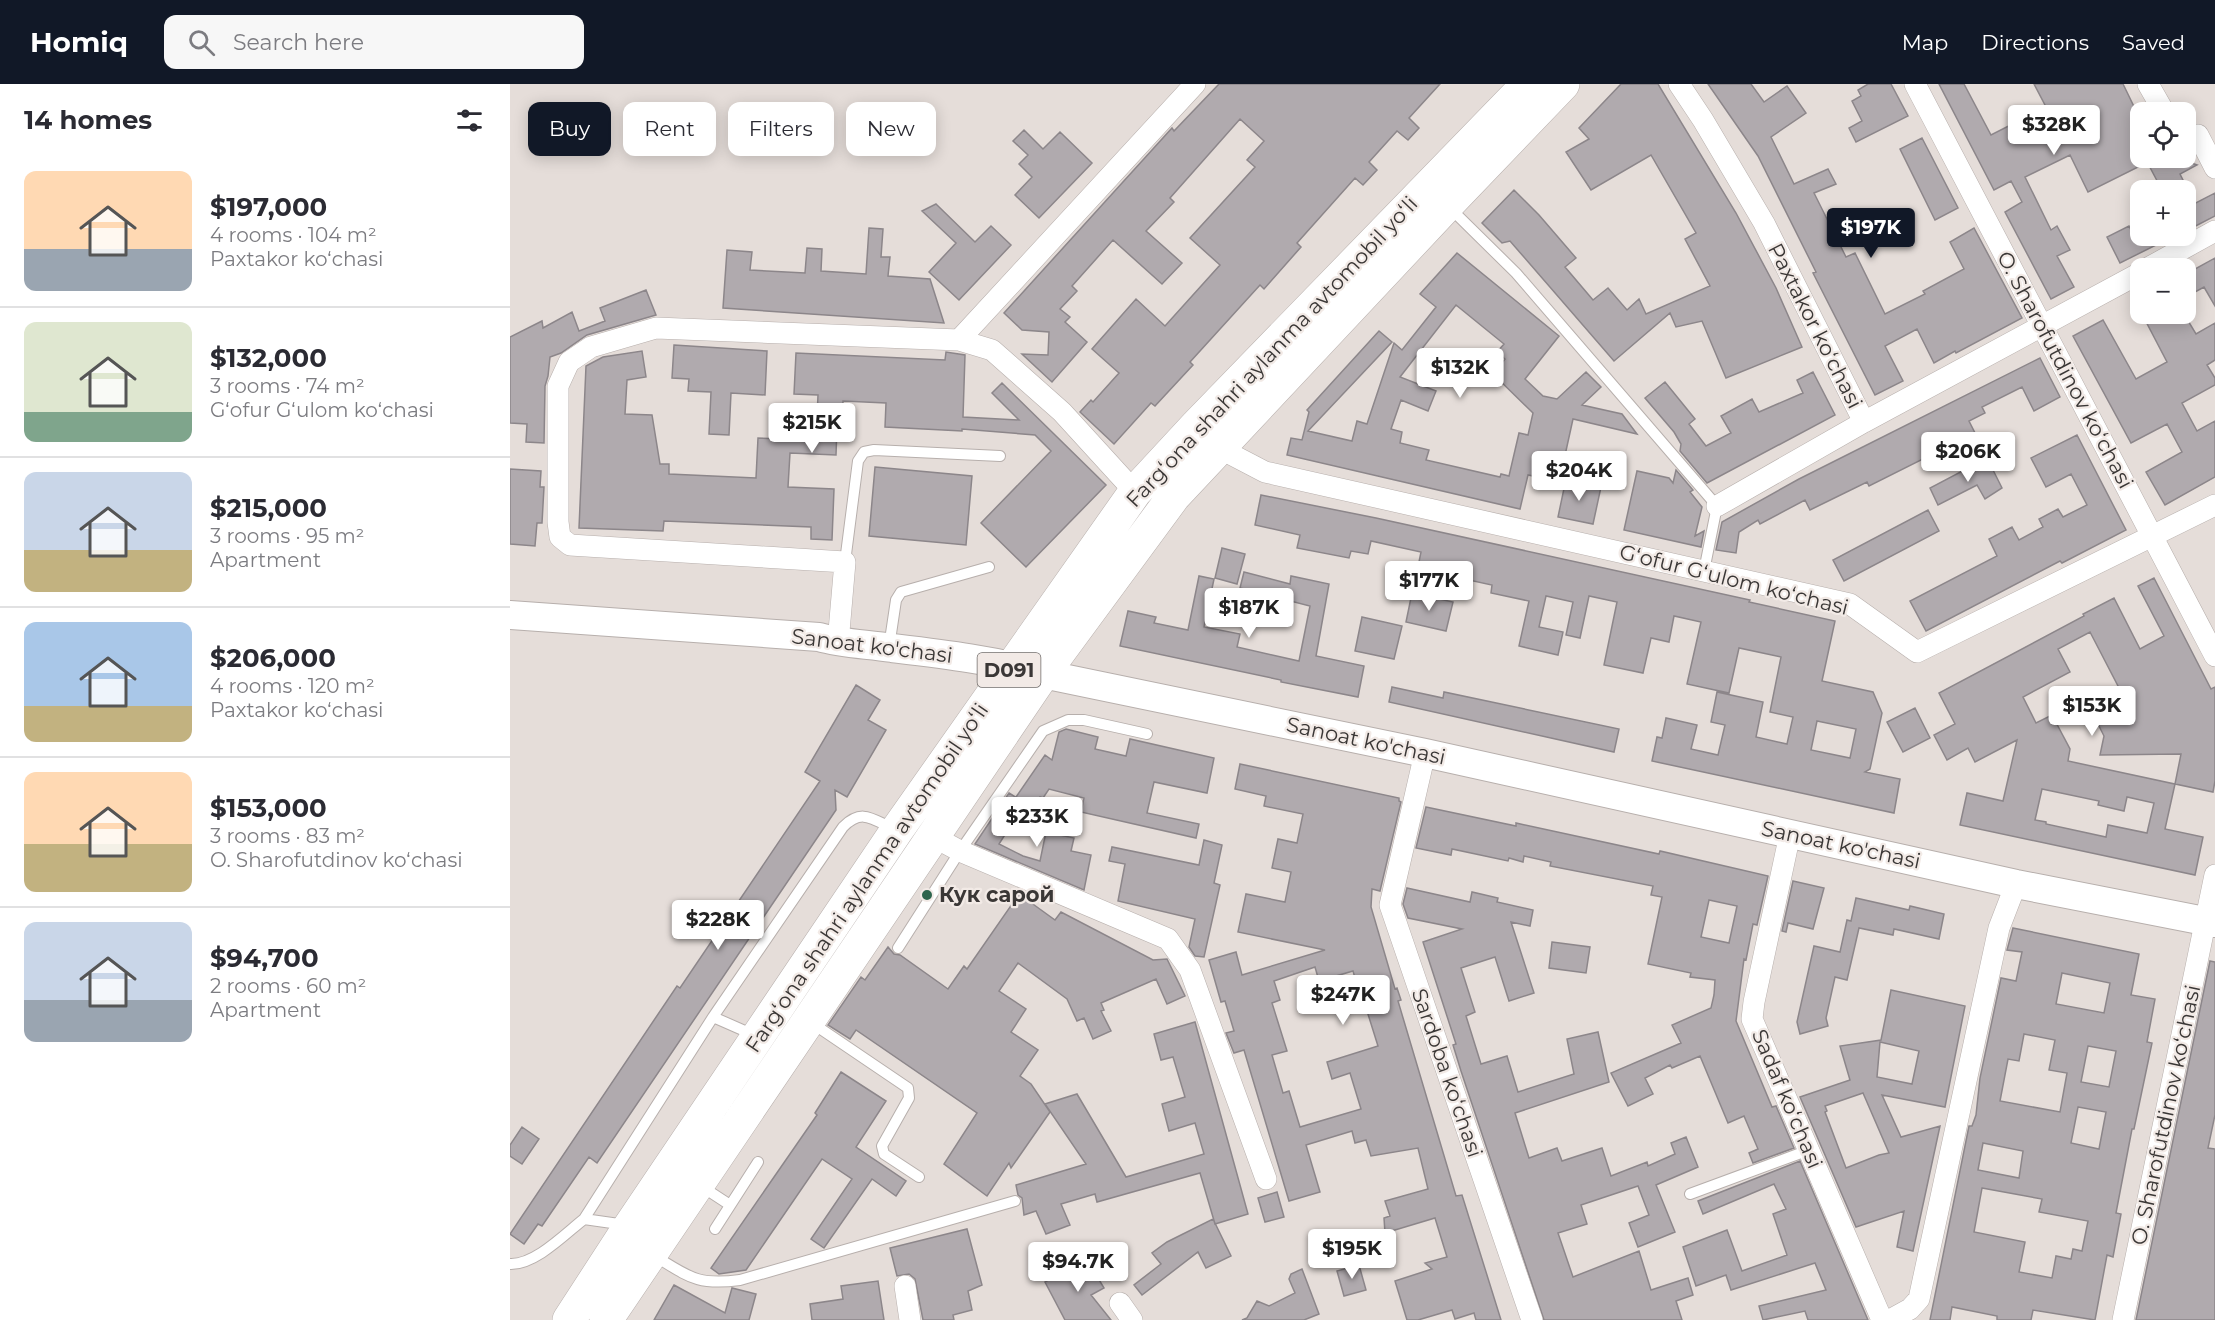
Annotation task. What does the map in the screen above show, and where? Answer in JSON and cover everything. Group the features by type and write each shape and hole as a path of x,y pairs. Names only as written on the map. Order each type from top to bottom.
{"highway":[{"name":"Fargʻona shahri aylanma avtomobil yoʻli","path":"606,1320 810,1021 947,844 1028,670 1135,492 1197,425 1528,84"},
{"name":"Fargʻona shahri aylanma avtomobil yoʻli","path":"569,1320 897,830 1174,496 1563,84"}],"main road":[{"name":"Sanoat ko'chasi","path":"510,615 819,637 837,643 890,647 1028,670 1425,753 2016,884 2211,922"}],"street":[{"path":"959,340 1195,84"},
{"name":"Paxtakor koʻchasi","path":"1678,84 1703,120 1764,223 1864,422 2130,278"},
{"name":"O. Sharofutdinov koʻchasi","path":"1915,84 2215,656"},
{"path":"2148,84 2158,102"},
{"path":"2200,135 2215,168"},
{"path":"2166,258 2215,231"},
{"path":"837,643 845,562 570,545 560,537 558,522 558,386 569,362 591,347 656,328 959,340 992,350 1062,412 1135,492"},
{"path":"1717,506 1864,422"},
{"name":"Gʻofur Gʻulom koʻchasi","path":"1219,448 1265,472 1850,604 1917,652 2215,505"},
{"name":"Sardoba koʻchasi","path":"1425,753 1390,905 1532,1320"},
{"name":"Sadaf koʻchasi","path":"1790,834 1752,1019 1882,1320"},
{"path":"947,844 1168,939 1190,970 1266,1179"},
{"name":"O. Sharofutdinov koʻchasi","path":"2123,1320 2211,922 2215,875"},
{"path":"1890,1320 1910,1309 1919,1299 1999,928 2016,884"},
{"path":"905,1287 910,1320"}],"lane":[{"path":"1447,205 1516,273 1717,506 1704,571"},
{"path":"845,562 858,461 864,452 874,450 1000,456"},
{"path":"890,647 896,600 901,592 989,567"},
{"path":"898,948 947,844 1043,732 1068,720 1084,720 1147,734"},
{"path":"510,1264 521,1265 545,1250 584,1219 713,1017 843,827 852,817 864,816 897,830"},
{"path":"713,1017 758,1037"},
{"path":"810,1021 908,1088 909,1098 882,1146 884,1154 919,1177"},
{"path":"1690,1194 1809,1150"},
{"path":"715,1229 758,1162"},
{"path":"698,1184 730,1205"},
{"path":"651,1254 694,1280 717,1283 740,1280 1015,1201"},
{"path":"584,1219 630,1226"}],"building":[{"path":"1219,84 1440,84 1409,118 1419,128 1408,140 1397,131 1369,162 1377,170 1363,185 1355,178 1297,243 1301,247 1264,289 1260,285 1190,362 1193,365 1155,406 1151,403 1114,444 1080,412 1091,400 1093,402 1119,373 1092,349 1136,299 1165,326 1220,265 1190,238 1255,167 1247,160 1264,141 1240,119 1170,198 1174,202 1146,231 1182,263 1162,284 1113,240 1072,286 1077,291 1060,309 1070,317 1065,322 1087,342 1052,382 1022,354 1048,355 1049,332 1022,330 1004,313 1172,128 1174,131"},
{"path":"1621,84 1658,84 1736,213 1776,288 1802,347 1726,378 1702,321 1676,327 1670,313 1614,361 1510,241 1502,243 1482,223 1514,190 1576,258 1565,267 1593,300 1608,288 1627,310 1639,299 1646,314 1710,286 1685,239 1696,233 1651,155 1591,190 1566,152 1589,139 1579,128"},
{"path":"1708,84 1751,84 1764,102 1787,86 1806,113 1771,137 1794,184 1828,169 1836,184 1814,193 1846,257 1855,253 1885,314 1925,294 1923,291 1964,269 1950,242 1974,228 2022,318 1934,363 1917,329 1885,346 1903,381 1875,395 1813,273 1816,272 1758,156"},
{"path":"1868,84 1891,84 1908,116 1856,142 1849,128 1862,121 1852,101 1861,96 1858,90"},
{"path":"1939,84 1964,84 1991,135 2046,107 2034,84 2123,84 2132,102 2130,168 2136,168 2088,192 2070,155 2025,177 2051,230 2057,226 2070,250 2057,256 2074,287 2051,299 2005,212 2022,202 2011,181 1994,190"},
{"path":"1024,130 1043,149 1060,132 1092,163 1039,218 1015,195 1032,177 1019,164 1028,155 1013,141"},
{"path":"1922,138 1958,208 1935,220 1900,149"},
{"path":"2150,168 2191,168 2180,174 2183,180 2157,180"},
{"path":"2215,193 2215,216 2196,226 2196,203"},
{"path":"936,204 975,242 991,226 1011,245 959,300 929,272 956,243 922,211"},
{"path":"2129,226 2130,246 2154,246 2120,263 2107,237"},
{"path":"869,228 883,229 881,257 890,257 888,276 930,279 944,323 723,308 727,250 752,252 750,270 805,273 807,248 822,249 821,271 866,274"},
{"path":"1457,253 1559,336 1525,379 1543,396 1557,399 1586,372 1601,387 1582,405 1622,414 1637,434 1573,419 1562,469 1541,464 1538,477 1528,475 1520,509 1287,455 1291,438 1302,440 1309,412 1307,410 1379,331 1392,342 1308,431 1352,441 1357,421 1367,424 1394,343 1402,350 1436,307 1420,294","holes":["1456,305 1504,344 1497,352 1505,359 1493,374 1533,413 1528,435 1519,433 1509,476 1501,474 1500,477 1426,460 1429,450 1400,443 1402,432 1391,429 1401,400 1428,411 1436,391 1400,377"]},
{"path":"2215,258 2215,306 2204,287 2196,291 2196,268"},
{"path":"646,290 656,315 587,335 561,353 550,357 545,386 544,443 526,442 527,424 510,423 510,337 542,321 543,328 572,312 579,331 605,321 600,308"},
{"path":"2103,320 2136,379 2167,362 2147,324 2190,324 2196,334 2215,323 2215,360 2207,365 2215,378 2215,385 2182,403 2197,431 2215,421 2215,477 2165,505 2146,472 2182,452 2167,424 2131,443 2073,336"},
{"path":"674,345 767,351 765,395 731,393 729,435 709,434 711,392 688,391 689,379 672,378"},
{"path":"642,351 646,377 627,380 625,414 652,415 660,464 669,464 669,474 756,478 758,438 816,440 818,395 794,394 796,353 945,360 946,352 965,355 963,417 1019,420 992,393 1002,383 1106,485 1026,567 981,523 1051,451 1035,435 962,429 962,431 885,427 886,403 843,401 842,427 837,427 836,455 790,453 788,487 834,489 832,540 811,539 811,527 664,521 663,531 579,528 586,366 603,357"},
{"path":"2040,358 2060,397 2034,411 2022,387 1982,407 1985,413 1969,421 1975,433 1869,486 1867,482 1810,510 1805,500 1760,524 1758,520 1739,532 1736,553 1716,550 1722,522 1799,479"},
{"path":"1813,372 1835,415 1707,483 1680,451 1681,444 1674,432 1645,398 1665,382 1695,419 1689,424 1706,446 1731,433 1721,416 1752,399 1759,412 1803,393 1797,380"},
{"path":"2077,435 2126,530 2062,563 2060,561 1926,631 1910,601 1997,556 1989,539 2012,527 2019,540 2043,527 2039,519 2058,509 2063,517 2087,505 2071,474 2046,487 2031,458"},
{"path":"1987,458 2002,488 1985,499 1977,485 1938,505 1930,488"},
{"path":"875,467 972,476 966,545 869,536"},
{"path":"510,469 541,471 540,487 544,487 542,523 537,523 535,546 510,544"},
{"path":"1676,470 1693,490 1690,492 1702,507 1695,536 1704,531 1701,547 1624,530 1637,471 1669,478 1673,483"},
{"path":"1566,479 1601,487 1593,524 1558,517"},
{"path":"1261,495 1750,600 1749,602 1835,621 1822,681 1873,692 1882,713 1870,769 1865,772 1900,779 1894,813 1652,761 1657,737 1662,738 1666,718 1697,725 1691,749 1718,755 1725,725 1711,722 1717,692 1763,702 1756,737 1787,744 1793,717 1770,712 1781,657 1739,648 1729,693 1687,684 1701,622 1674,616 1669,642 1651,638 1643,673 1604,665 1617,602 1589,596 1580,638 1566,635 1573,602 1546,596 1539,627 1563,632 1558,655 1519,646 1529,601 1491,593 1492,585 1455,577 1456,570 1419,562 1421,552 1371,541 1368,554 1351,551 1349,558 1297,548 1300,535 1255,525","holes":["1817,721 1856,729 1850,758 1811,750"]},
{"path":"1928,510 1939,531 1844,581 1833,560"},
{"path":"1222,548 1245,554 1237,584 1215,578"},
{"path":"1244,572 1290,584 1291,576 1329,584 1316,656 1364,666 1358,697 1120,646 1128,611 1156,617 1154,623 1188,630 1199,576 1214,579 1204,627 1240,634 1237,647 1299,661 1310,606 1240,588"},
{"path":"2154,578 2211,689 2215,687 2213,792 2175,784 2165,829 2203,837 2195,875 1960,825 1967,793 2003,801 2017,740 1975,762 1968,748 1947,760 1934,735 1955,724 1939,693 2114,598 2140,649 2164,636 2138,586","holes":["2090,632 2119,688 2088,704 2104,736 2100,755 2181,754 2175,784 2068,761 2070,749 2052,715 2036,723 2023,697 2070,672 2058,649","2042,789 2099,801 2098,805 2124,811 2127,797 2154,803 2147,833 2108,825 2106,837 2035,820"]},
{"path":"1412,593 1453,602 1446,631 1406,622"},
{"path":"1362,617 1402,626 1394,659 1355,651"},
{"path":"856,685 880,700 868,720 886,730 847,797 835,790 836,810 597,1163 589,1157 542,1226 538,1224 524,1244 510,1234 677,986 680,988 820,781 805,772"},
{"path":"1392,687 1443,698 1444,692 1619,729 1614,752 1389,702"},
{"path":"1915,708 1930,738 1903,752 1887,722"},
{"path":"1066,729 1098,737 1095,749 1126,756 1130,739 1214,758 1207,793 1154,782 1147,813 1199,824 1196,838 1081,812 1084,798 1049,789 1033,808 1016,797 1045,755 1052,760 1059,732"},
{"path":"1240,764 1399,798 1401,802 1380,891 1372,889 1371,907 1395,989 1397,988 1401,1000 1398,1001 1456,1196 1462,1195 1501,1320 1476,1320 1474,1313 1455,1319 1452,1310 1418,1320 1407,1320 1395,1281 1432,1269 1425,1263 1447,1257 1435,1218 1385,1233 1384,1218 1390,1216 1385,1201 1428,1189 1418,1148 1371,1156 1366,1140 1355,1143 1352,1131 1306,1145 1320,1192 1289,1201 1244,1050 1234,1053 1226,1033 1234,1031 1225,1001 1221,1002 1209,960 1236,952 1242,975 1325,950 1238,932 1246,894 1285,902 1291,872 1272,868 1278,839 1297,843 1303,814 1264,806 1266,796 1235,789","holes":["1315,967 1319,981 1353,971 1361,999 1356,1000 1360,1013 1367,1011 1378,1046 1327,1062 1332,1079 1350,1073 1361,1109 1300,1127 1289,1091 1283,1093 1272,1055 1287,1051 1272,1003 1280,1000 1274,981"]},
{"path":"1009,793 1025,803 999,844 1023,856 1040,861 1046,832 1074,838 1071,851 1091,855 1084,890 975,844"},
{"path":"1426,807 1516,826 1516,823 1659,854 1660,851 1768,876 1757,925 1753,924 1746,960 1744,959 1736,1021 1772,1107 1776,1106 1794,1148 1753,1163 1749,1153 1758,1149 1744,1116 1728,1123 1700,1056 1672,1068 1670,1065 1645,1078 1653,1094 1628,1106 1611,1073 1681,1043 1672,1025 1711,1008 1714,995 1715,980 1690,977 1691,973 1648,964 1662,897 1651,895 1653,886 1550,866 1551,862 1524,856 1523,862 1509,858 1508,861 1452,849 1451,855 1416,848","holes":["1709,900 1737,906 1729,943 1701,937"]},
{"path":"1204,840 1222,845 1214,883 1220,885 1204,957 1195,956 1189,947 1195,919 1118,901 1125,864 1109,861 1112,847 1199,865"},
{"path":"1793,881 1824,888 1813,929 1788,923 1786,932 1782,931"},
{"path":"1407,888 1470,902 1472,892 1498,898 1497,902 1533,910 1530,926 1511,922 1534,993 1509,1001 1495,957 1461,968 1475,1012 1466,1016 1481,1064 1507,1056 1518,1092 1574,1074 1567,1039 1598,1032 1609,1082 1515,1113 1529,1158 1557,1148 1562,1161 1602,1148 1611,1176 1647,1162 1648,1166 1675,1154 1671,1143 1686,1137 1698,1167 1656,1185 1675,1232 1638,1247 1629,1223 1649,1215 1638,1186 1581,1205 1587,1224 1558,1233 1573,1277 1639,1251 1651,1290 1688,1278 1693,1295 1676,1301 1682,1320 1544,1320 1461,1071 1453,1045 1456,1044 1423,942 1462,929 1408,918 1403,904"},
{"path":"1019,894 1055,920 1061,912 1153,960 1167,959 1185,996 1167,1004 1156,979 1101,1003 1104,1010 1101,1011 1111,1031 1093,1039 1084,1018 1077,1021 1067,999 1018,963 999,991 1026,1009 1011,1032 1038,1050 1020,1076 1031,1084 1050,1112 1011,1168 1009,1163 987,1196 944,1164 977,1113 856,1030 850,1039 828,1025 861,977 865,980 888,947 894,954 900,955 948,989 964,966 967,969"},
{"path":"1856,898 1909,910 1910,906 1944,914 1939,939 1894,929 1893,935 1859,928 1847,980 1835,977 1826,1018 1828,1026 1800,1034 1797,1022 1814,946 1840,952 1847,920 1851,921"},
{"path":"2013,928 2139,954 2131,995 2155,999 2147,1042 2152,1043 2116,1213 2121,1214 2113,1257 2107,1255 2095,1320 2033,1310 2031,1320 1997,1320 1997,1316 1952,1307 1950,1320 1930,1320 1969,1126 1972,1126 1976,1115 1980,1078 2001,978 2016,981 2022,952 2007,950","holes":["2062,973 2110,983 2104,1013 2056,1004","2024,1034 2055,1040 2049,1070 2067,1073 2060,1112 2000,1101 2008,1059 2019,1061","2088,1046 2116,1051 2109,1087 2081,1082","2078,1107 2106,1112 2099,1149 2071,1143","1983,1143 2023,1151 2019,1178 1978,1170","1982,1188 2042,1199 2039,1212 2088,1221 2082,1251 2073,1249 2071,1259 2056,1256 2052,1278 2019,1272 2025,1242 1974,1232"]},
{"path":"1552,942 1590,947 1586,973 1549,968"},
{"path":"2210,961 2215,962 2215,1115 2208,1148 2215,1149 2215,1320 2136,1320"},
{"path":"1891,990 1965,1006 1945,1107 1882,1095 1901,1137 1940,1126 1913,1251 1897,1247 1904,1211 1856,1227 1800,1097 1850,1080 1840,1046 1881,1040","holes":["1880,1042 1919,1051 1912,1084 1877,1077","1863,1093 1889,1153 1846,1168 1825,1112 1827,1111 1825,1106"]},
{"path":"1195,1022 1248,1214 1215,1224 1200,1173 1097,1202 1095,1194 1061,1204 1070,1225 1046,1234 1036,1211 1024,1215 1022,1198 1018,1195 1016,1185 1086,1164 1045,1104 1077,1094 1126,1177 1204,1154 1195,1123 1169,1131 1162,1104 1185,1097 1173,1057 1161,1060 1154,1034"},
{"path":"841,1072 886,1101 856,1147 906,1181 896,1196 872,1179 824,1248 811,1239 852,1179 822,1159 746,1270 719,1274 711,1268 817,1115 815,1113"},
{"path":"522,1127 539,1139 522,1164 510,1156 510,1145"},
{"path":"1800,1161 1868,1320 1808,1320 1805,1311 1763,1320 1759,1306 1826,1290 1815,1263 1731,1290 1726,1275 1696,1286 1683,1247 1727,1230 1742,1271 1787,1255 1773,1214 1786,1209 1774,1184 1703,1214 1698,1201"},
{"path":"1277,1192 1284,1217 1265,1222 1258,1198"},
{"path":"1213,1219 1231,1256 1206,1268 1198,1252 1142,1295 1134,1285 1161,1264 1152,1253 1167,1242"},
{"path":"967,1229 982,1285 968,1291 972,1310 953,1315 954,1320 923,1320 915,1279 909,1274 897,1276 890,1248"},
{"path":"1086,1258 1104,1288 1091,1295 1111,1320 1065,1320 1045,1282"},
{"path":"1359,1265 1366,1290 1344,1296 1337,1271"},
{"path":"1302,1269 1319,1314 1304,1320 1242,1320 1247,1318 1257,1301 1269,1306 1295,1293 1289,1279 1291,1274"},
{"path":"878,1281 884,1320 812,1320 810,1304 843,1299 841,1286"},
{"path":"674,1285 725,1313 732,1288 756,1294 749,1320 654,1320"}],"place":[{"name":"Кук сарой","path":"927,895"}]}
